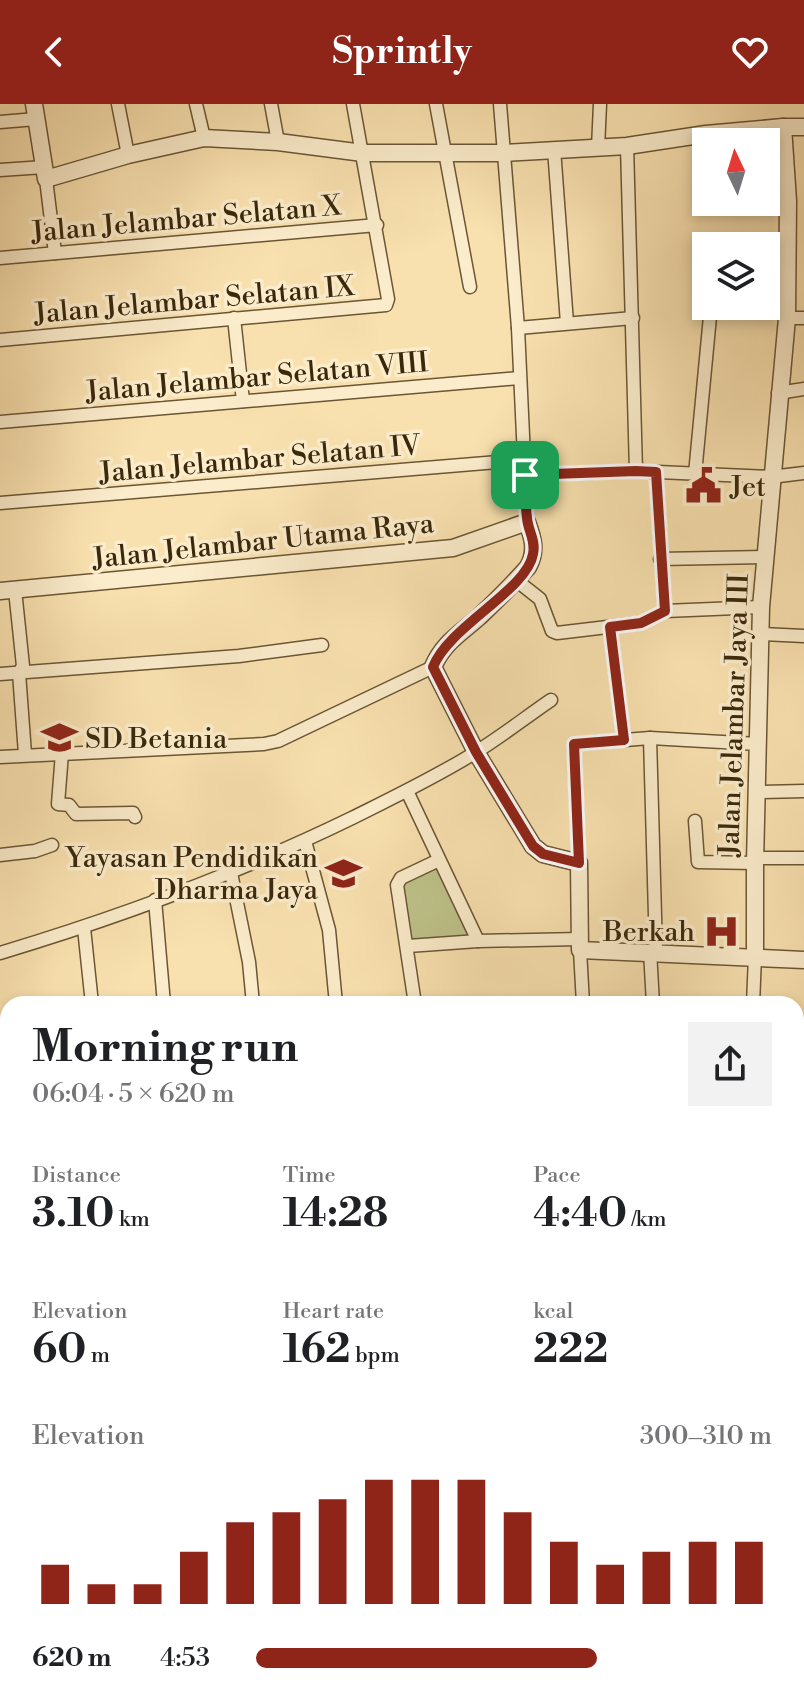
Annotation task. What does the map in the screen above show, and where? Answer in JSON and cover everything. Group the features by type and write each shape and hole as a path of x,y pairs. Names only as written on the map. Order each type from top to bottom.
{"street":[{"path":"118,104 128,155"},
{"path":"196,104 204,138"},
{"path":"271,104 278,142"},
{"path":"353,104 377,225"},
{"path":"436,104 470,287"},
{"path":"0,757 278,741 433,667 443,647 516,580 533,559 534,543 527,522 518,328 500,104"},
{"path":"598,148 600,104"},
{"path":"0,122 35,112 55,253"},
{"name":"Jalan Jelambar Jaya III","path":"755,956 761,607 787,318 788,201 783,127"},
{"path":"0,170 45,173 204,138 278,142 363,153 503,153 627,146 804,127"},
{"path":"627,146 636,471"},
{"path":"554,149 567,323"},
{"name":"Jalan Jelambar Selatan X","path":"0,258 377,225"},
{"name":"Jalan Jelambar Selatan IX","path":"0,340 383,307 388,299 377,225"},
{"path":"234,318 243,401"},
{"path":"518,328 633,318"},
{"path":"787,318 804,318"},
{"path":"695,474 710,320"},
{"name":"Jalan Jelambar Selatan VIII","path":"0,422 519,378"},
{"path":"778,393 804,389"},
{"name":"Jalan Jelambar Selatan IV","path":"0,503 523,460"},
{"path":"525,475 636,471 771,477 804,473"},
{"path":"656,472 665,611"},
{"name":"Jalan Jelambar Utama Raya","path":"8,590 453,548 527,522"},
{"path":"660,559 764,557"},
{"path":"516,580 540,599 554,632 641,623 665,611 761,607"},
{"path":"8,590 23,666 19,673 25,754"},
{"path":"610,627 624,740"},
{"path":"761,634 804,636"},
{"path":"0,674 239,656 322,645"},
{"path":"433,667 476,752 537,850 579,863"},
{"path":"0,953 84,928 231,873 305,841 407,791 476,752 551,700"},
{"path":"650,738 653,996"},
{"path":"583,996 572,750 578,742 650,738 758,744"},
{"path":"62,753 59,804 69,805 76,814 133,813 135,817"},
{"path":"407,791 478,941"},
{"path":"757,792 804,791"},
{"path":"695,821 698,862 804,858"},
{"path":"305,841 329,930 335,996"},
{"path":"0,855 35,851 52,845"},
{"path":"414,996 396,888 398,881 439,860"},
{"path":"231,873 249,962 252,996"},
{"path":"155,900 163,996"},
{"path":"84,928 91,996"},
{"path":"408,946 478,941 804,960"},
{"path":"753,996 755,956"}],"green space":[{"path":"440,863 472,937 412,943 398,881"}],"place":[{"name":"Jet","path":"704,486"},
{"name":"SD Betania","path":"59,738"},
{"name":"Yayasan Pendidikan Dharma Jaya","path":"344,873"},
{"name":"Berkah","path":"721,931"}],"route":[{"path":"656,472 665,611 641,623 610,627 624,740 574,744 579,863 543,854 533,846 476,752 433,667 443,647 516,580 533,559 534,543 527,522 525,475 656,472"}]}
